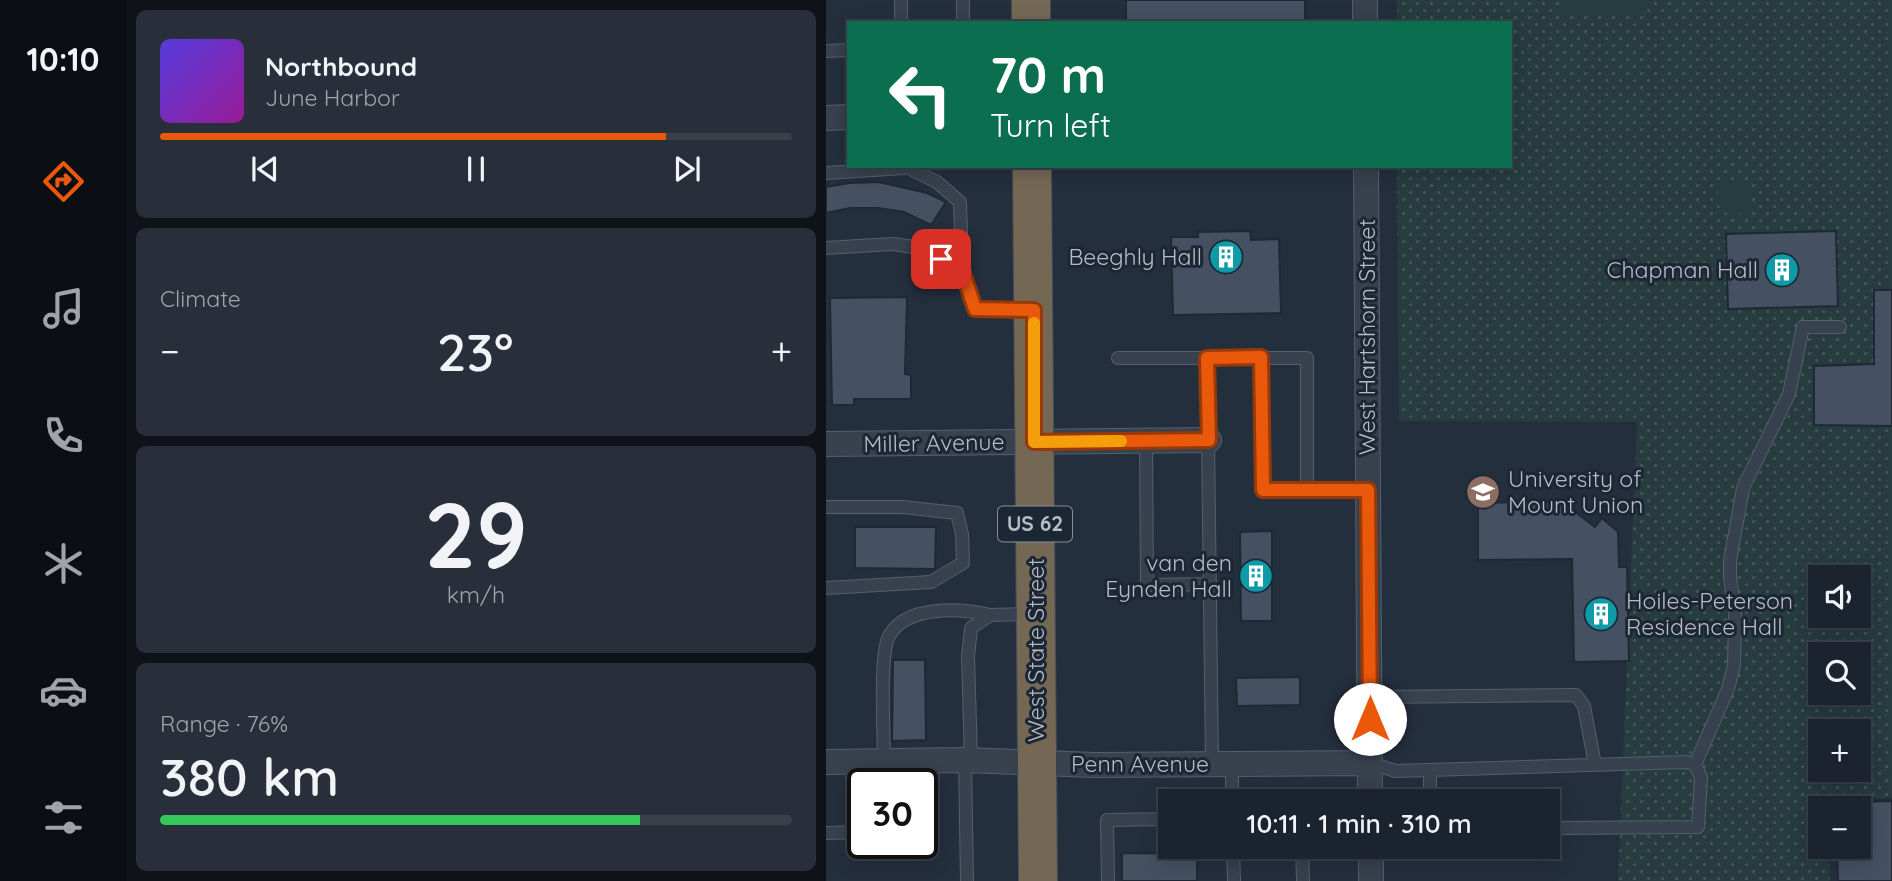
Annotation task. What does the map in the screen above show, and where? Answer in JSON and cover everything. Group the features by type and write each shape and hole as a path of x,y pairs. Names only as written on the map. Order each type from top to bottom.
{"highway":[{"path":"1031,0 1031,21"},
{"name":"West State Street","path":"1032,168 1038,881"}],"street":[{"path":"1365,0 1365,21"},
{"path":"826,118 847,117"},
{"name":"West Hartshorn Street","path":"1366,168 1370,789"},
{"name":"Miller Avenue","path":"826,444 1209,440"},
{"name":"Penn Avenue","path":"889,768 968,760 1037,763 1370,763"},
{"name":"Penn Avenue","path":"826,762 871,768"},
{"path":"1371,859 1371,881"}],"lane":[{"path":"901,0 901,21"},
{"path":"963,0 963,21"},
{"path":"826,51 847,50"},
{"path":"826,173 891,168"},
{"path":"906,168 937,182 961,202 962,270 975,309 1034,310"},
{"path":"826,248 893,244 920,248 962,270"},
{"path":"1695,765 1728,689 1734,665 1735,613 1730,561 1743,488 1789,394 1802,327 1840,327"},
{"path":"1261,357 1263,490 1368,490"},
{"path":"1118,358 1307,358 1307,490"},
{"path":"1207,358 1211,584 1222,764 1229,789"},
{"path":"1146,440 1147,585 1211,584"},
{"path":"826,507 903,507 957,513 962,534 963,563 931,582 826,588"},
{"path":"879,768 884,656 889,636 905,620 927,612 1036,614"},
{"path":"967,881 968,656 971,628 990,615"},
{"path":"1369,697 1576,695 1584,706 1595,765"},
{"path":"1370,763 1396,771 1687,762 1695,765 1701,777 1698,827 1560,828"},
{"path":"1430,770 1430,789"},
{"path":"1108,881 1107,820 1158,819"},
{"path":"826,833 847,832"},
{"path":"1233,859 1234,881"},
{"path":"1302,859 1303,881"}],"green space":[{"name":"University of Mount Union","path":"1397,0 1892,0 1892,798 1808,796 1808,859 1829,859 1830,881 1618,881 1637,422 1399,421 1397,168 1512,168 1512,21 1397,21"},
{"path":"1562,0 1648,0 1647,15 1561,13"},
{"path":"1734,181 1746,186 1751,198 1746,210 1734,215 1722,210 1717,198 1722,186"}],"building":[{"path":"1126,0 1305,0 1305,21 1126,21"},
{"path":"879,182 927,193 946,202 931,225 904,212 878,208 850,208 826,213 826,187"},
{"name":"Beeghly Hall","path":"1250,231 1251,240 1279,239 1281,313 1173,315 1171,237 1198,237 1198,232"},
{"name":"Chapman Hall","path":"1836,231 1838,306 1728,309 1726,234"},
{"path":"1874,290 1892,290 1892,426 1814,425 1814,366 1874,364"},
{"path":"907,297 905,374 911,375 911,399 854,399 854,405 832,405 830,298"},
{"name":"Hoiles-Peterson Residence Hall","path":"1568,501 1578,514 1595,527 1602,518 1618,532 1619,567 1627,567 1629,661 1574,662 1572,559 1478,560 1478,503"},
{"path":"855,527 936,527 935,569 855,568"},
{"name":"van den Eynden Hall","path":"1272,531 1272,621 1241,621 1240,532"},
{"path":"893,660 925,660 926,740 892,741"},
{"path":"1300,677 1300,705 1237,706 1236,678"},
{"path":"1892,801 1892,881 1838,881 1837,859 1871,859 1871,802"},
{"path":"1122,853 1158,853 1158,859 1197,859 1197,881 1122,881"}],"slow traffic":[{"path":"1034,323 1034,442 1121,441"}],"place":[{"name":"Beeghly Hall","path":"1226,257"},
{"name":"Chapman Hall","path":"1782,270"},
{"name":"University of Mount Union","path":"1483,492"},
{"name":"van den Eynden Hall","path":"1256,576"},
{"name":"Hoiles-Peterson Residence Hall","path":"1601,614"}],"route":[{"path":"941,259 962,270 975,309 1034,310 1034,442 1209,440 1207,358 1261,357 1263,490 1368,490 1370,719"}]}
